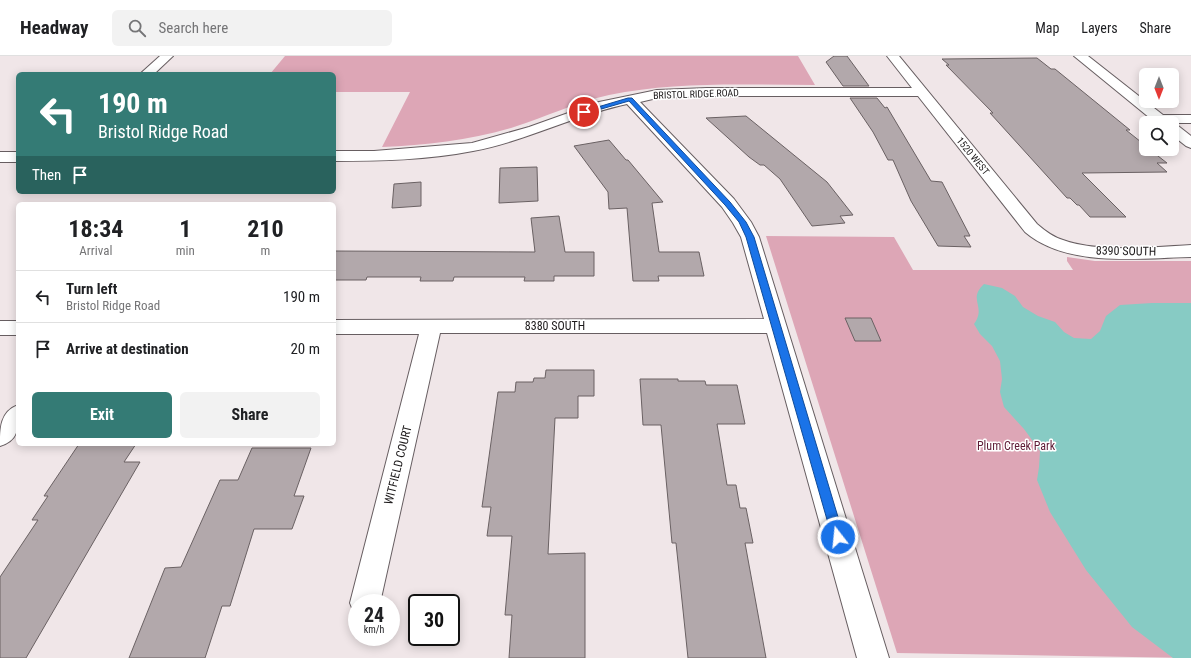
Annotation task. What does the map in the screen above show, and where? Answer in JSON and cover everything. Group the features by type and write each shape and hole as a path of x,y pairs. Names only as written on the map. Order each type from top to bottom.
{"street":[{"path":"148,72 166,56"},
{"name":"1520 WEST","path":"893,56 1031,228 1043,238 1061,246"},
{"path":"1080,56 1157,116"},
{"name":"BRISTOL RIDGE ROAD","path":"336,156 381,156 473,147 503,140 586,111 630,99 657,94 707,92 922,92"},
{"path":"630,99 728,203 742,222 750,237 873,658"},
{"path":"1179,120 1191,119"},
{"path":"1179,134 1191,143"},
{"path":"0,157 16,157"},
{"name":"8390 SOUTH","path":"1061,246 1101,252 1191,252"},
{"name":"8380 SOUTH","path":"336,327 777,326"},
{"name":"WITFIELD COURT","path":"367,594 431,327"},
{"path":"0,328 16,328"},
{"path":"0,437 16,417"}],"green space":[{"path":"285,56 798,56 815,85 737,84 685,86 634,91 597,98 498,132 465,139 416,145 382,147 410,92 336,92 336,72 272,72"},
{"name":"Plum Creek Park","path":"766,236 894,237 913,270 1073,270 1067,261 1067,257 1095,261 1191,261 1191,658 897,653"}],"water":[{"path":"984,284 1002,288 1015,296 1023,307 1038,316 1055,322 1064,332 1074,338 1091,339 1100,331 1106,316 1120,305 1191,303 1191,658 1173,658 1132,627 1086,570 1050,512 1037,480 1040,451 1024,429 1004,407 1000,392 1002,379 1000,361 992,346 980,334 974,324 979,312 977,294"}],"building":[{"path":"834,56 847,56 869,86 843,86 826,62"},
{"path":"1037,58 1051,69 1055,69 1130,130 1126,130 1139,140 1139,156 1158,156 1167,163 1157,163 1167,172 1082,173 1126,217 1090,217 1079,205 1077,205 1070,198 1067,198 990,113 993,113 946,65 949,65 942,59"},
{"path":"850,98 877,98 885,108 887,107 931,181 942,182 970,236 964,236 971,247 938,246 911,201 893,160 888,160 873,132"},
{"path":"746,116 827,182 853,215 840,216 845,223 812,226 780,179 764,165 760,165 749,157 706,118"},
{"path":"609,140 663,202 652,203 659,252 699,252 704,276 658,276 659,281 633,281 627,208 609,209 608,192 574,146"},
{"path":"537,167 538,201 499,203 500,168"},
{"path":"421,182 421,206 392,208 394,184"},
{"path":"559,216 565,252 594,252 594,276 554,276 554,281 524,281 525,277 454,277 453,281 420,281 421,277 367,277 366,280 336,280 336,251 535,252 531,218"},
{"path":"845,318 871,318 881,341 855,341"},
{"path":"546,370 594,370 594,396 578,396 578,418 555,418 548,554 585,553 585,658 509,658 512,615 505,615 512,536 487,536 491,507 482,507 498,392 515,392 516,382 533,382 534,378 545,378"},
{"path":"640,379 678,379 678,381 705,381 706,385 737,385 745,424 717,424 727,485 736,485 740,508 746,508 753,543 745,543 766,658 688,658 676,543 672,543 661,425 643,425"},
{"path":"78,446 135,446 124,462 140,462 26,658 0,658 0,577 38,520 32,520 48,496 44,496"},
{"path":"252,448 311,448 294,496 304,496 292,529 254,529 230,606 222,606 205,658 129,658 165,568 181,567 220,480 238,480"}],"route":[{"path":"584,112 604,105 630,99 728,203 742,222 750,237 838,537"}]}
